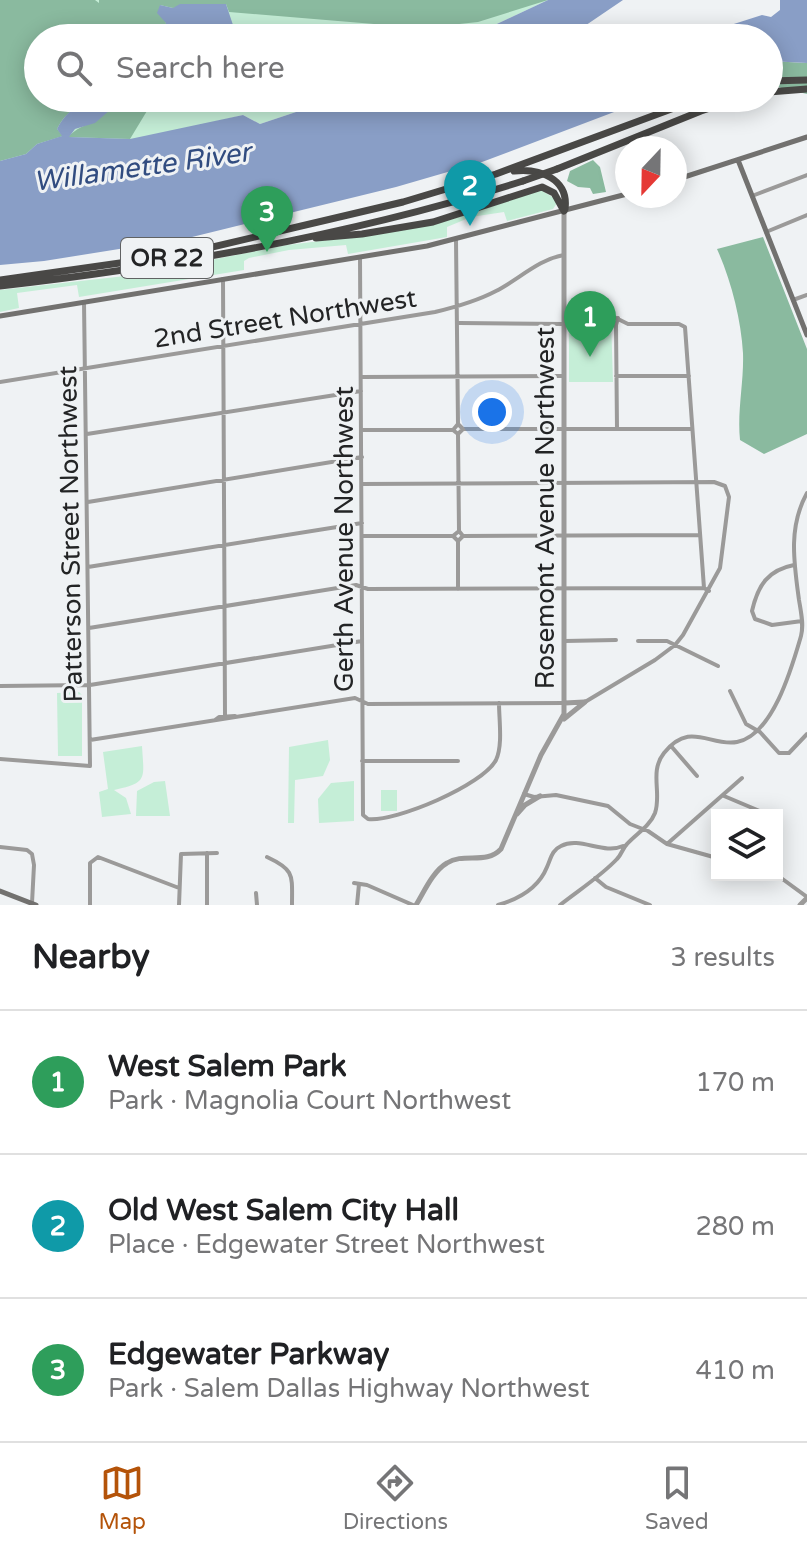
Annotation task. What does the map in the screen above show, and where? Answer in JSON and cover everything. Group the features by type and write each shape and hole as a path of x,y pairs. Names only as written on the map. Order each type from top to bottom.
{"highway":[{"path":"783,81 807,80"},
{"path":"783,91 807,89"},
{"name":"OR 22","path":"0,280 183,254 403,202 496,174 663,112"},
{"name":"OR 22","path":"0,286 170,264 432,208 557,169 699,112"},
{"name":"OR 22","path":"496,174 527,170 549,176 563,191 566,198 564,211"},
{"name":"OR 22","path":"294,239 362,234 433,222 542,187 554,193 564,211"}],"main road":[{"path":"687,176 807,137"},
{"path":"738,160 807,335"},
{"path":"0,316 456,240 615,197"},
{"path":"0,891 22,902 34,904"}],"street":[{"path":"752,196 807,175"},
{"name":"Rosemont Avenue Northwest","path":"414,905 445,864 454,860 487,858 498,853 547,742 562,720 565,703 564,211"},
{"path":"766,232 807,215"},
{"path":"456,240 461,534 458,541 458,589"},
{"name":"2nd Street Northwest","path":"0,382 412,317 457,307 496,291 549,259 564,255"},
{"name":"Gerth Avenue Northwest","path":"360,257 362,809 368,819 384,820 420,808 484,773 498,756 499,703"},
{"path":"223,279 225,716"},
{"path":"793,300 807,295"},
{"name":"Patterson Street Northwest","path":"0,759 90,766 84,302"},
{"path":"564,314 606,313 628,324 679,324 685,327 707,590"},
{"path":"617,429 618,318"},
{"path":"459,323 564,324"},
{"path":"362,377 564,376"},
{"path":"616,376 690,376"},
{"path":"87,434 362,391"},
{"path":"361,430 693,429"},
{"path":"88,502 362,457"},
{"path":"362,484 718,482 729,493 722,561 675,645 562,720"},
{"path":"498,905 532,888 543,875 553,852 561,845 575,844 607,850 623,846 643,829 656,807 656,768 664,752 671,746 696,736 733,743 767,720 804,635 793,539 796,519 807,493"},
{"path":"88,567 362,523"},
{"path":"362,536 700,535"},
{"path":"453,536 458,541"},
{"path":"794,565 775,570 765,579 752,611 755,619 765,624 802,621"},
{"path":"89,628 356,585 458,589 707,590"},
{"path":"565,641 616,640"},
{"path":"0,686 90,685 362,641"},
{"path":"638,641 667,641 718,666"},
{"path":"730,691 746,724 777,751 784,754 791,752 807,734"},
{"path":"90,740 355,698 368,704 585,702"},
{"path":"215,720 225,716 236,717"},
{"path":"671,746 697,776"},
{"path":"362,761 458,761"},
{"path":"667,844 742,778"},
{"path":"523,794 556,795 608,806 630,824 667,844 711,856"},
{"path":"514,818 525,805 540,796"},
{"path":"724,796 755,809"},
{"path":"560,905 619,858 623,846"},
{"path":"0,847 27,850 32,854 34,904"},
{"path":"207,853 207,905"},
{"path":"179,905 181,854 217,853"},
{"path":"90,905 92,859 98,857 179,888"},
{"path":"267,857 290,872 292,905"},
{"path":"595,878 606,887 650,905"},
{"path":"783,879 807,897 800,905"},
{"path":"357,905 356,883 414,905"},
{"path":"256,893 257,905"}],"green space":[{"path":"0,0 548,0 497,24 24,24 24,112 296,112 260,124 243,115 149,137 0,161"},
{"path":"0,0 95,0 99,3 99,0 548,0 478,22 459,24 374,24 229,12 226,4 173,8 160,5 166,24 24,24 24,112 70,112 57,129 63,136 37,144 26,154 0,161"},
{"path":"783,62 807,63 807,94 783,88"},
{"path":"105,112 146,112 130,139 68,137"},
{"path":"593,160 600,167 606,192 593,194 590,188 578,187 567,181 570,171"},
{"path":"541,190 554,198 557,203 553,209 507,221 504,212 471,217 447,227 447,237 348,254 346,245 289,250 249,258 244,261 244,270 79,297 77,285 17,293 19,308 0,312 0,290 134,275 287,245 370,235 453,219"},
{"path":"763,237 807,349 807,434 764,454 740,440 742,340 727,274 717,249"},
{"path":"608,317 611,320 613,382 569,382 569,323 570,318"},
{"path":"79,692 82,695 82,756 58,756 57,693"},
{"path":"328,740 330,760 323,776 295,780 294,823 288,823 289,747"},
{"path":"142,746 142,778 133,785 114,790 126,798 131,814 102,817 99,792 108,789 103,752"},
{"path":"165,781 170,816 136,816 137,791 154,782"},
{"path":"354,781 354,821 319,823 318,799 331,783"},
{"path":"381,790 397,790 397,811 381,811"}],"water":[{"path":"548,0 623,0 588,24 497,24"},
{"path":"780,0 807,0 807,63 783,62 783,24 734,24 762,15 771,17 780,10"},
{"path":"180,4 226,4 233,24 166,24 157,13 160,5 173,8"},
{"name":"Willamette River","path":"70,112 108,112 95,123 75,129 69,137 130,139 243,115 260,124 296,112 614,112 482,162 396,187 188,238 0,265 0,161 26,154 37,144 62,136 57,129"}],"place":[{"name":"Old West Salem City Hall","path":"470,226"},
{"name":"Edgewater Parkway","path":"267,252"},
{"name":"West Salem Park","path":"590,357"}]}
